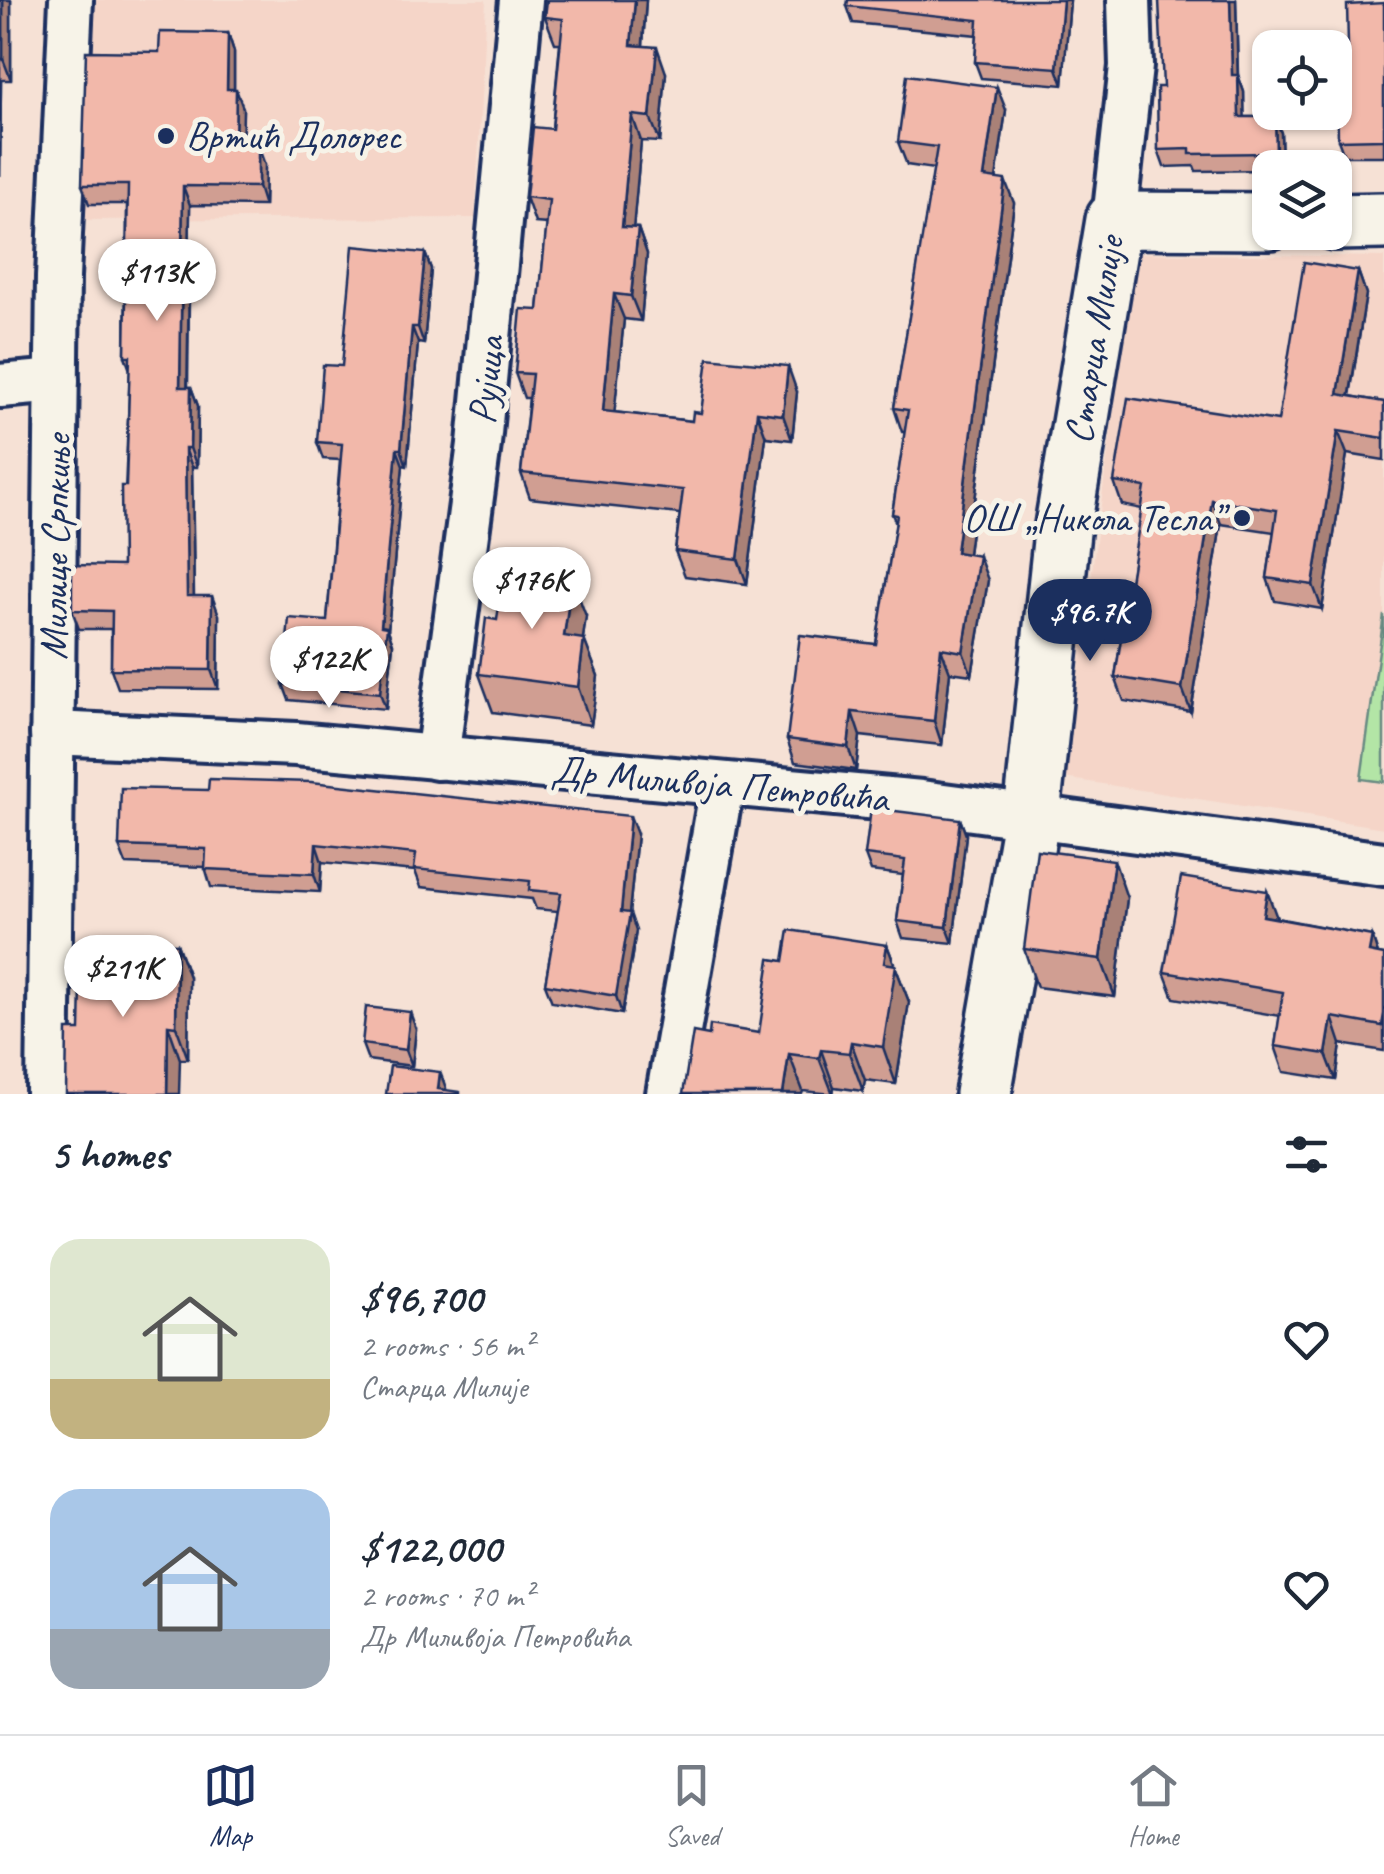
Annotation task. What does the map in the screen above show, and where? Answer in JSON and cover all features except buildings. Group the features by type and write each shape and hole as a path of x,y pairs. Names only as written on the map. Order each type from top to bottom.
{"street":[{"name":"Милице Српкиње","path":"48,1094 56,381 71,0"},
{"name":"Рујица","path":"437,758 479,444 522,0"},
{"name":"Старца Милије","path":"983,1094 1032,814 1062,532 1114,220 1130,66 1128,0"},
{"path":"1114,220 1252,221"},
{"path":"1352,222 1384,221"},
{"path":"0,386 56,381"},
{"name":"Др Миливоја Петровића","path":"52,733 296,744 1032,814 1384,864"},
{"path":"668,1094 722,786"}],"shaded area":[{"path":"71,0 486,0 475,218 61,220"},
{"name":"ОШ „Никола Тесла”","path":"1135,253 1384,257 1384,828 1064,778"}],"green space":[{"path":"1384,615 1384,782 1361,779"}],"place":[{"name":"Вртић Долорес","path":"166,136"},
{"name":"ОШ „Никола Тесла”","path":"1242,518"}]}
